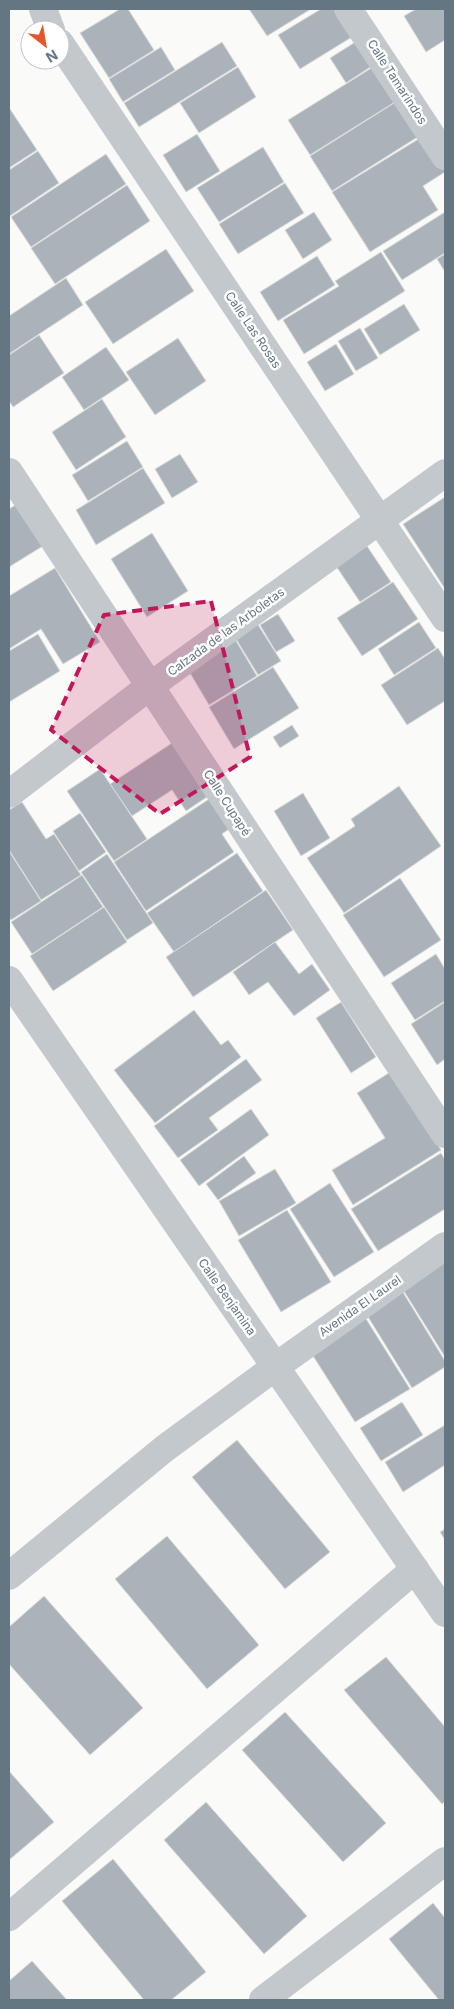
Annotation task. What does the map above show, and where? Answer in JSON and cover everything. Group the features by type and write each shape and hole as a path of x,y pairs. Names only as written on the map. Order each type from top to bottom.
{"street":[{"name":"Calle Tamarindos","path":"348,9 445,156"},
{"name":"Calle Las Rosas","path":"70,58 445,618"},
{"name":"Calle Cupapé","path":"9,472 445,1134"},
{"name":"Calzada de las Arboletas","path":"9,794 150,686 445,473"},
{"name":"Calle Benjamina","path":"9,980 445,1613"},
{"name":"Avenida El Laurel","path":"9,1576 164,1449 445,1246"},
{"path":"9,1917 415,1569"},
{"path":"263,2000 445,1861"}],"highlighted area":[{"path":"211,601 250,757 160,814 51,730 104,615"}],"building":[{"path":"120,9 128,9 154,50 109,78 80,33"},
{"path":"249,9 311,9 267,36"},
{"path":"321,9 334,9 352,37 300,69 278,35"},
{"path":"416,9 445,9 445,40 426,52 404,16"},
{"path":"357,41 372,66 346,83 330,58"},
{"path":"222,42 237,66 139,127 124,103"},
{"path":"161,47 175,70 123,102 109,79"},
{"path":"238,67 256,97 199,133 180,103"},
{"path":"373,67 395,102 310,155 288,120"},
{"path":"402,98 424,133 332,191 310,156"},
{"path":"9,110 37,150 9,168"},
{"path":"197,134 220,171 186,192 163,155"},
{"path":"425,135 445,167 445,172 423,186 438,210 370,252 332,192"},
{"path":"263,147 284,182 219,222 197,188"},
{"path":"38,151 59,183 10,216 9,170"},
{"path":"106,154 126,184 31,247 11,217"},
{"path":"285,183 304,213 238,254 219,224"},
{"path":"127,185 150,221 55,284 31,248"},
{"path":"314,212 332,240 303,259 285,230"},
{"path":"445,212 445,253 402,280 383,251"},
{"path":"166,249 194,291 113,344 85,302"},
{"path":"381,252 405,291 304,354 283,320 339,286 335,281"},
{"path":"445,254 445,272 437,259"},
{"path":"317,256 335,285 278,321 260,292"},
{"path":"66,278 83,305 9,354 9,316"},
{"path":"404,304 420,330 380,355 364,329"},
{"path":"360,328 378,358 356,371 338,341"},
{"path":"39,335 64,373 13,407 9,401 9,355"},
{"path":"178,338 206,381 155,415 126,372"},
{"path":"336,344 354,374 325,391 307,362"},
{"path":"106,347 129,380 84,410 62,377"},
{"path":"102,399 126,437 76,470 52,432"},
{"path":"127,441 143,467 88,501 72,475"},
{"path":"180,454 198,482 172,498 155,469"},
{"path":"143,468 165,503 96,545 76,510"},
{"path":"445,497 445,589 403,524"},
{"path":"17,504 43,546 9,567 9,509"},
{"path":"152,533 188,591 147,617 111,559"},
{"path":"367,546 391,582 360,602 336,566"},
{"path":"55,568 100,642 63,664 41,629 9,649 9,596"},
{"path":"393,582 418,619 362,656 337,618"},
{"path":"278,614 295,641 276,652 260,625"},
{"path":"255,620 281,661 258,675 233,634"},
{"path":"419,622 436,648 394,675 378,649"},
{"path":"38,634 60,671 9,702 9,651"},
{"path":"235,639 257,676 209,705 187,668"},
{"path":"438,648 445,659 445,701 407,725 381,685"},
{"path":"273,667 299,708 234,749 209,707"},
{"path":"292,725 299,736 280,748 273,737"},
{"path":"172,743 207,797 186,811 172,790 132,816 110,784"},
{"path":"100,769 147,839 114,861 67,791"},
{"path":"399,786 441,846 344,913 307,858 355,826 351,819"},
{"path":"303,793 330,838 301,856 274,811"},
{"path":"212,797 232,827 222,834 234,852 146,911 114,862"},
{"path":"22,802 46,839 54,834 81,875 41,900 9,850 9,810"},
{"path":"80,813 106,852 79,871 53,831"},
{"path":"9,851 41,901 11,920 9,917"},
{"path":"237,853 263,891 174,952 147,913"},
{"path":"107,854 153,923 127,940 81,872"},
{"path":"82,875 103,907 32,954 11,922"},
{"path":"400,878 441,940 384,977 343,915"},
{"path":"266,890 293,930 193,997 166,957"},
{"path":"104,907 127,942 53,991 30,956"},
{"path":"275,942 299,974 312,964 330,990 294,1016 268,982 249,995 233,972"},
{"path":"436,954 445,969 445,1001 415,1020 391,983"},
{"path":"341,1002 376,1057 351,1073 316,1018"},
{"path":"445,1002 445,1059 437,1065 411,1024"},
{"path":"194,1010 221,1045 228,1040 241,1057 155,1123 114,1070"},
{"path":"246,1059 262,1080 209,1118 218,1130 178,1158 154,1126"},
{"path":"392,1071 441,1150 353,1205 332,1170 385,1138 357,1093"},
{"path":"251,1109 269,1135 199,1186 180,1160"},
{"path":"441,1153 445,1160 445,1209 378,1251 351,1209"},
{"path":"244,1156 256,1173 218,1200 206,1184"},
{"path":"275,1169 296,1203 239,1236 219,1201"},
{"path":"330,1183 374,1252 334,1277 290,1209"},
{"path":"287,1210 331,1282 281,1312 238,1240"},
{"path":"445,1261 445,1357 402,1288"},
{"path":"401,1289 445,1361 445,1367 412,1388 365,1312"},
{"path":"363,1314 410,1389 355,1422 308,1348"},
{"path":"402,1402 423,1435 381,1461 360,1428"},
{"path":"445,1425 445,1465 403,1492 385,1462"},
{"path":"237,1440 330,1552 285,1589 192,1477"},
{"path":"445,1529 445,1540 440,1532"},
{"path":"167,1536 259,1645 207,1689 115,1579"},
{"path":"44,1596 143,1708 90,1755 9,1664 9,1627"},
{"path":"386,1657 445,1727 445,1801 442,1804 344,1690"},
{"path":"285,1712 386,1823 343,1862 242,1750"},
{"path":"9,1771 54,1822 9,1860"},
{"path":"206,1802 307,1916 264,1954 164,1840"},
{"path":"113,1859 206,1972 171,2000 144,2000 62,1901"},
{"path":"433,1903 445,1918 445,2000 439,2000 389,1939"},
{"path":"32,1961 67,2000 9,2000 9,1981"}]}
